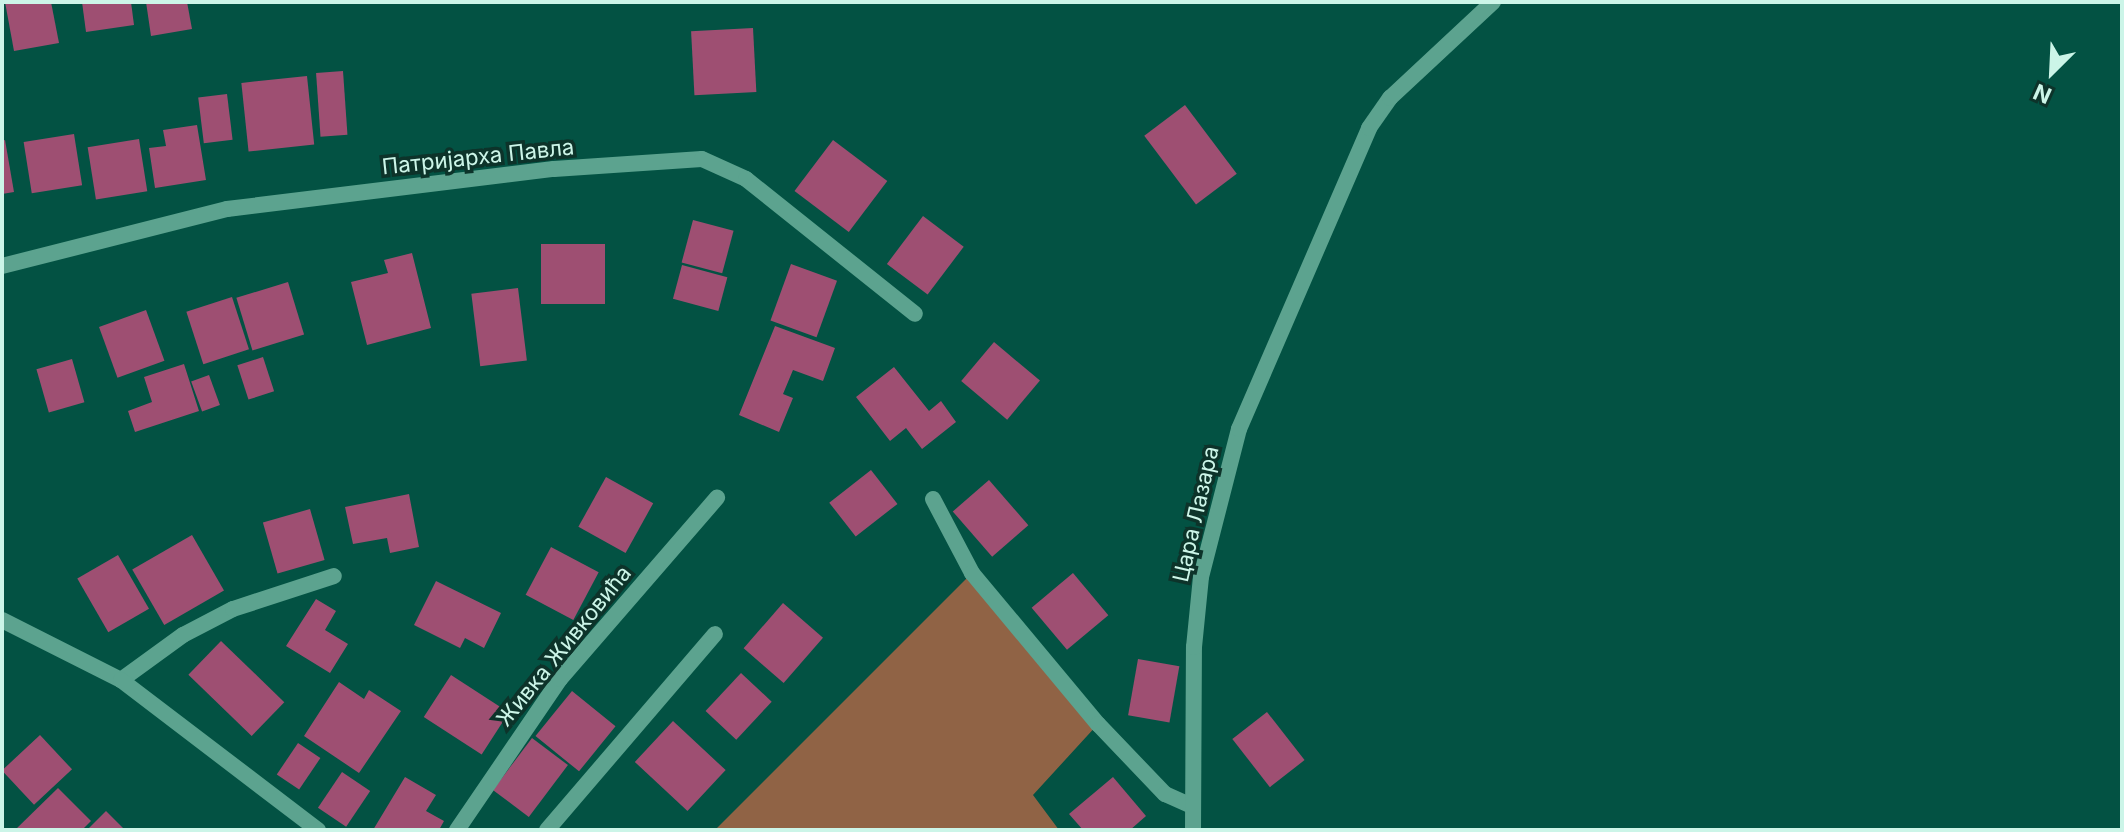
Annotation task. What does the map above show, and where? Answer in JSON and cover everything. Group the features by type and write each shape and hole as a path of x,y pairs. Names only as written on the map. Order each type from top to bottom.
{"street":[{"name":"Цара Лазара","path":"1193,830 1194,647 1201,577 1239,429 1313,248 1369,128 1390,98 1493,2"},
{"name":"Патријарха Павла","path":"2,266 227,209 554,169 702,159 746,179 915,314"},
{"name":"Живка Живковића","path":"457,830 560,679 717,498"},
{"path":"933,499 972,573 1098,724 1165,794 1192,806"},
{"path":"121,680 183,635 233,609 334,576"},
{"path":"2,620 121,680 216,747 318,830"},
{"path":"547,830 715,634"}],"shaded area":[{"path":"972,573 1098,724 1033,795 1059,830 715,830"}],"building":[{"path":"5,2 51,2 59,43 14,51"},
{"path":"82,2 131,2 134,25 86,32"},
{"path":"146,2 187,2 192,29 151,36"},
{"path":"753,28 756,92 694,95 691,31"},
{"path":"343,71 347,135 321,137 316,73"},
{"path":"307,76 314,145 249,152 241,83"},
{"path":"227,94 233,140 204,143 198,98"},
{"path":"1185,105 1237,174 1196,204 1144,136"},
{"path":"197,125 206,180 155,188 149,148 166,146 163,130"},
{"path":"74,134 82,185 32,193 24,142"},
{"path":"139,139 147,191 96,199 88,147"},
{"path":"5,140 14,192 2,194 2,141"},
{"path":"833,140 887,181 849,232 794,191"},
{"path":"923,216 964,247 928,295 887,264"},
{"path":"693,220 734,231 722,273 682,263"},
{"path":"541,244 605,244 605,304 541,304"},
{"path":"412,253 431,328 367,345 351,282 388,273 384,260"},
{"path":"791,264 837,281 817,337 770,320"},
{"path":"682,265 727,277 718,311 673,299"},
{"path":"288,282 304,335 252,350 236,298"},
{"path":"518,288 527,360 480,366 471,294"},
{"path":"232,297 249,349 203,364 186,312"},
{"path":"146,310 164,361 117,378 99,327"},
{"path":"775,326 835,348 823,381 793,370 783,394 793,398 779,432 739,415"},
{"path":"994,342 1040,381 1007,420 961,381"},
{"path":"263,357 274,391 248,400 237,365"},
{"path":"72,359 84,402 49,412 36,369"},
{"path":"184,364 199,411 135,432 128,411 152,402 144,377"},
{"path":"894,367 929,411 941,401 956,422 922,449 906,428 890,441 856,397"},
{"path":"209,375 220,405 202,412 191,381"},
{"path":"871,470 897,504 856,537 829,503"},
{"path":"606,477 653,503 626,553 578,527"},
{"path":"989,480 1028,525 992,557 953,511"},
{"path":"409,494 419,547 390,553 387,538 353,544 345,507"},
{"path":"310,509 325,560 278,573 263,523"},
{"path":"192,535 224,590 164,625 132,570"},
{"path":"551,547 599,572 573,620 526,595"},
{"path":"118,555 149,609 108,632 77,578"},
{"path":"1073,573 1108,615 1067,650 1032,608"},
{"path":"436,581 501,613 484,648 465,638 460,648 414,625"},
{"path":"316,599 336,611 325,630 348,644 330,673 286,646"},
{"path":"783,603 823,638 784,683 744,648"},
{"path":"221,641 284,702 252,736 188,675"},
{"path":"1138,659 1179,666 1169,722 1128,715"},
{"path":"741,673 772,702 736,740 706,711"},
{"path":"451,675 509,713 482,755 424,717"},
{"path":"339,682 364,699 369,690 401,711 359,773 304,736"},
{"path":"572,691 616,726 579,771 535,736"},
{"path":"1267,712 1305,760 1270,787 1232,739"},
{"path":"673,721 726,770 687,811 635,762"},
{"path":"40,735 72,769 34,805 2,770"},
{"path":"532,738 568,765 529,817 493,790"},
{"path":"298,743 320,758 299,790 277,775"},
{"path":"342,772 370,791 346,827 318,808"},
{"path":"405,777 436,795 426,811 444,821 439,830 373,830"},
{"path":"1113,777 1146,816 1130,830 1083,830 1069,814"},
{"path":"58,788 91,821 82,830 15,830"},
{"path":"106,811 125,830 87,830"}]}
